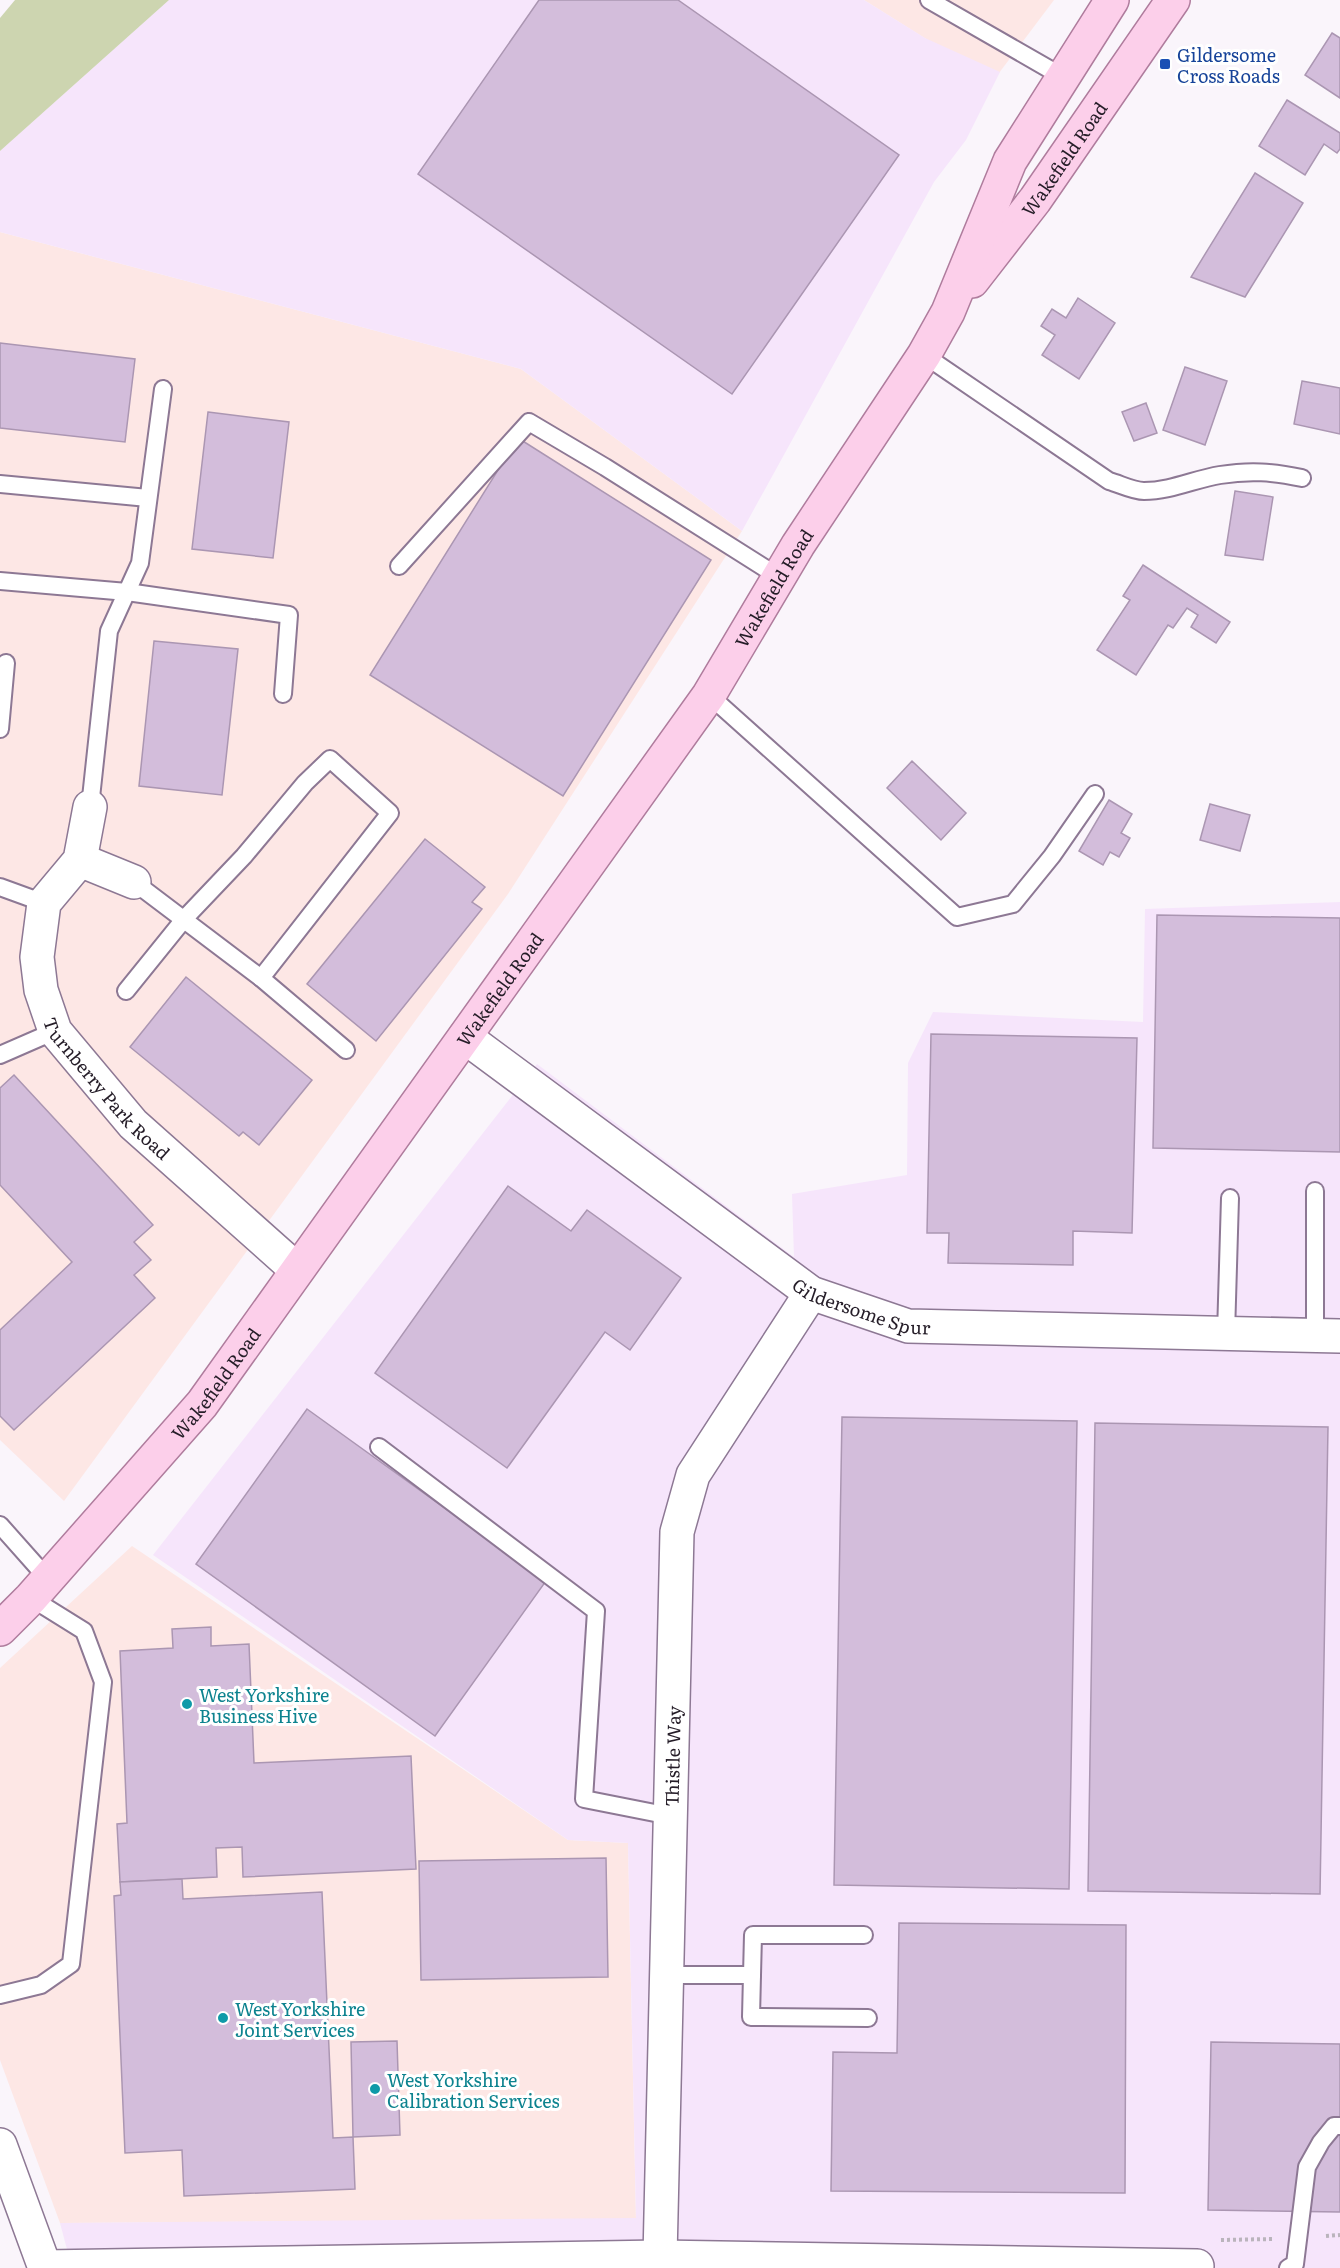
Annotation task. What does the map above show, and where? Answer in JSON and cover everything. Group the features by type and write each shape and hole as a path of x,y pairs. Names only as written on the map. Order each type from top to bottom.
{"main road":[{"name":"Wakefield Road","path":"0,1629 40,1588 202,1404 709,695 798,545 924,355 948,312 1010,161 1112,0"},
{"name":"Wakefield Road","path":"948,312 1035,200 1173,0"},
{"path":"1063,77 1102,103"}],"street":[{"path":"44,903 80,860 90,807"},
{"path":"80,860 134,882"},
{"name":"Turnberry Park Road","path":"44,903 37,957 41,990 56,1031 133,1124 297,1270"},
{"name":"Gildersome Spur","path":"465,1037 811,1293 908,1326 1328,1336"},
{"name":"Thistle Way","path":"660,2257 677,1532 693,1475 811,1293"},
{"path":"0,2145 45,2268 660,2257 840,2264 1198,2267"}],"lane":[{"path":"929,0 1063,77"},
{"path":"924,355 1109,481 1142,492 1174,488 1217,475 1268,471 1302,478"},
{"path":"90,807 109,631 140,563 163,389"},
{"path":"399,566 529,422 615,473 779,577"},
{"path":"0,484 148,498"},
{"path":"0,581 127,592 289,615 283,694"},
{"path":"0,729 6,663"},
{"path":"709,695 957,917 1013,904 1052,856 1095,794"},
{"path":"126,991 185,918 244,856 305,783 330,759 390,813 261,978"},
{"path":"134,882 185,918 261,978 346,1050"},
{"path":"0,887 44,903"},
{"path":"0,1055 56,1031"},
{"path":"1315,1191 1328,1336"},
{"path":"1226,1334 1230,1198"},
{"path":"379,1447 596,1611 584,1799 670,1816"},
{"path":"0,1525 40,1588 84,1631 103,1682 70,1964 41,1985 0,1995"},
{"path":"864,1935 753,1935 751,2017 867,2018"},
{"path":"666,1975 752,1976"},
{"path":"1288,2268 1295,2264 1307,2166 1321,2142 1334,2126 1340,2126"}],"path":[{"path":"1198,2267 1207,2240 1340,2235"}],"shaded area":[{"path":"169,0 864,0 925,38 1000,72 966,140 934,182 742,531 521,369 0,232 0,151"},
{"path":"864,0 1054,0 993,81"},
{"path":"0,232 521,369 742,531 508,894 64,1501 0,1440"},
{"path":"1340,902 1340,2268 72,2268 60,2223 636,2218 628,1843 568,1840 153,1555 537,1064 794,1257 792,1194 907,1175 908,1063 933,1012 1143,1022 1145,909"},
{"name":"West Yorkshire Joint Services","path":"132,1546 568,1840 628,1843 636,2219 60,2223 0,2060 0,1668"}],"green space":[{"path":"15,0 169,0 0,151 0,18"}],"building":[{"path":"539,0 678,0 899,155 732,394 418,174"},
{"path":"1332,33 1340,38 1340,98 1305,75"},
{"path":"1287,100 1340,133 1340,149 1337,153 1324,144 1305,175 1259,146"},
{"path":"1255,173 1303,203 1245,297 1191,277"},
{"path":"1078,298 1115,323 1079,379 1042,355 1055,335 1041,326 1052,309 1066,318"},
{"path":"0,343 135,359 125,442 0,428"},
{"path":"1185,367 1227,381 1205,445 1163,430"},
{"path":"1302,381 1340,388 1340,434 1294,424"},
{"path":"1146,403 1157,433 1134,441 1122,412"},
{"path":"208,412 289,422 273,558 192,549"},
{"path":"518,438 711,560 563,796 370,675"},
{"path":"1235,491 1273,497 1263,560 1225,555"},
{"path":"1143,565 1230,622 1216,643 1191,627 1198,615 1187,608 1173,628 1168,625 1136,675 1097,650 1130,600 1123,596"},
{"path":"154,641 238,649 222,795 139,786"},
{"path":"912,761 966,813 941,840 887,788"},
{"path":"1109,800 1132,814 1121,833 1130,838 1119,857 1110,852 1103,865 1079,851"},
{"path":"1210,804 1250,815 1240,851 1200,840"},
{"path":"425,839 485,887 472,902 482,909 376,1041 307,984"},
{"path":"1157,915 1340,918 1340,1152 1153,1148"},
{"path":"186,977 312,1080 259,1145 243,1132 239,1136 130,1047"},
{"path":"931,1034 1137,1038 1132,1233 1073,1231 1073,1265 948,1263 949,1233 927,1233"},
{"path":"14,1075 153,1225 134,1242 151,1260 134,1275 155,1298 14,1430 0,1416 0,1330 72,1262 0,1185 0,1088"},
{"path":"508,1186 571,1231 587,1210 681,1278 630,1350 605,1332 507,1468 375,1373"},
{"path":"307,1409 546,1581 435,1736 196,1564"},
{"path":"842,1417 1077,1421 1069,1889 834,1885"},
{"path":"1095,1423 1328,1427 1320,1894 1088,1891"},
{"name":"West Yorkshire Business Hive","path":"211,1627 211,1646 249,1644 254,1763 411,1756 416,1869 243,1877 242,1847 216,1848 217,1877 120,1882 117,1824 127,1823 120,1651 173,1648 172,1629"},
{"path":"606,1858 608,1977 421,1980 419,1861"},
{"name":"West Yorkshire Joint Services","path":"182,1879 183,1899 322,1892 333,2138 353,2137 355,2189 184,2196 182,2150 125,2153 114,1896 121,1895 120,1882"},
{"path":"899,1923 1126,1925 1125,2193 831,2191 833,2052 897,2053"},
{"name":"West Yorkshire Calibration Services","path":"397,2041 400,2135 353,2137 351,2042"},
{"path":"1211,2042 1340,2044 1340,2212 1208,2210"}],"place":[{"name":"Gildersome Cross Roads","path":"1165,64"},
{"name":"West Yorkshire Business Hive","path":"187,1704"},
{"name":"West Yorkshire Joint Services","path":"223,2018"},
{"name":"West Yorkshire Calibration Services","path":"375,2089"}]}
